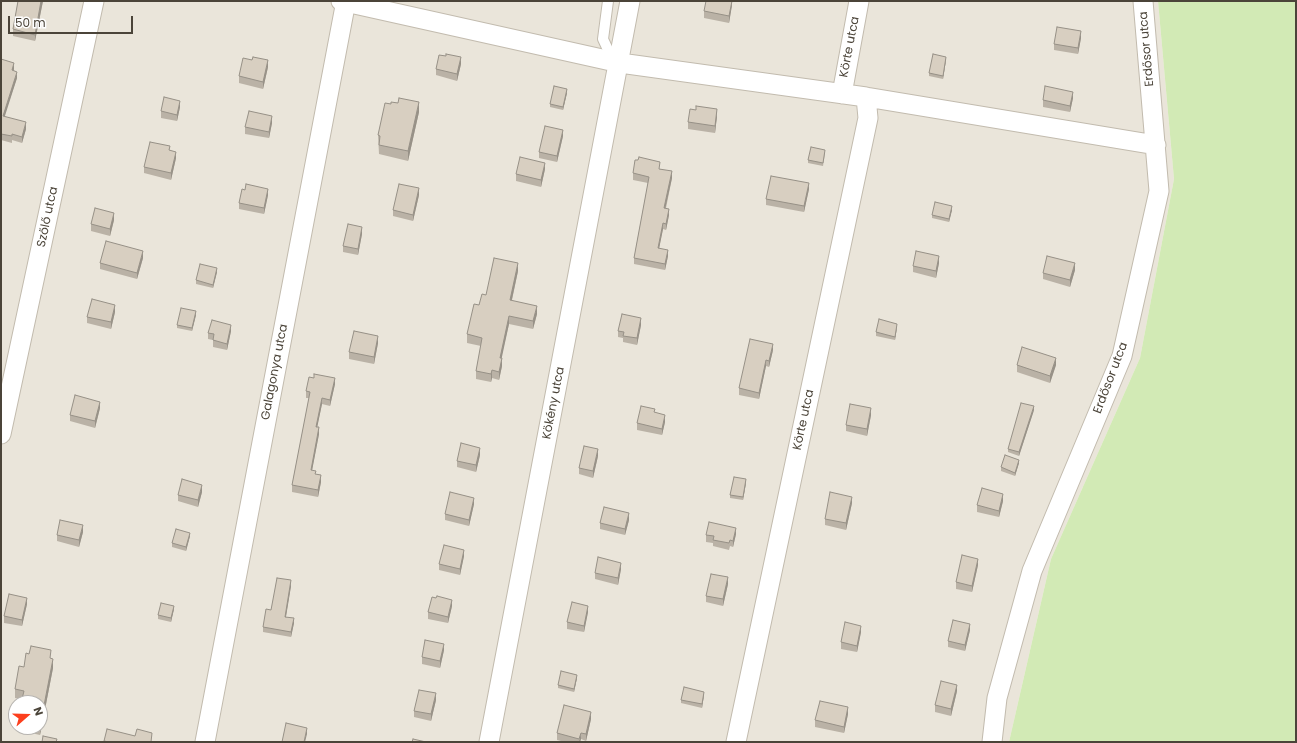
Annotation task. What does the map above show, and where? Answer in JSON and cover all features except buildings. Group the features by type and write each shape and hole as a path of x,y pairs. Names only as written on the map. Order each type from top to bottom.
{"street":[{"name":"Szőlő utca","path":"1,434 94,1"},
{"path":"344,1 620,63 866,97 1156,145"},
{"name":"Galagonya utca","path":"204,742 344,1"},
{"name":"Kökény utca","path":"489,742 620,63 630,1"},
{"name":"Körte utca","path":"842,94 859,1"},
{"name":"Erdősor utca","path":"992,742 997,698 1032,571 1122,356 1159,191 1142,1"},
{"name":"Körte utca","path":"736,742 868,118 866,97"}],"lane":[{"path":"608,1 603,39 609,52 620,63"}],"shaded area":[{"path":"1,1 1158,1 1174,179 1140,358 1051,559 1009,742 1,742"}],"green space":[{"path":"1158,1 1296,1 1296,742 1009,742 1051,559 1140,358 1174,179"}]}
